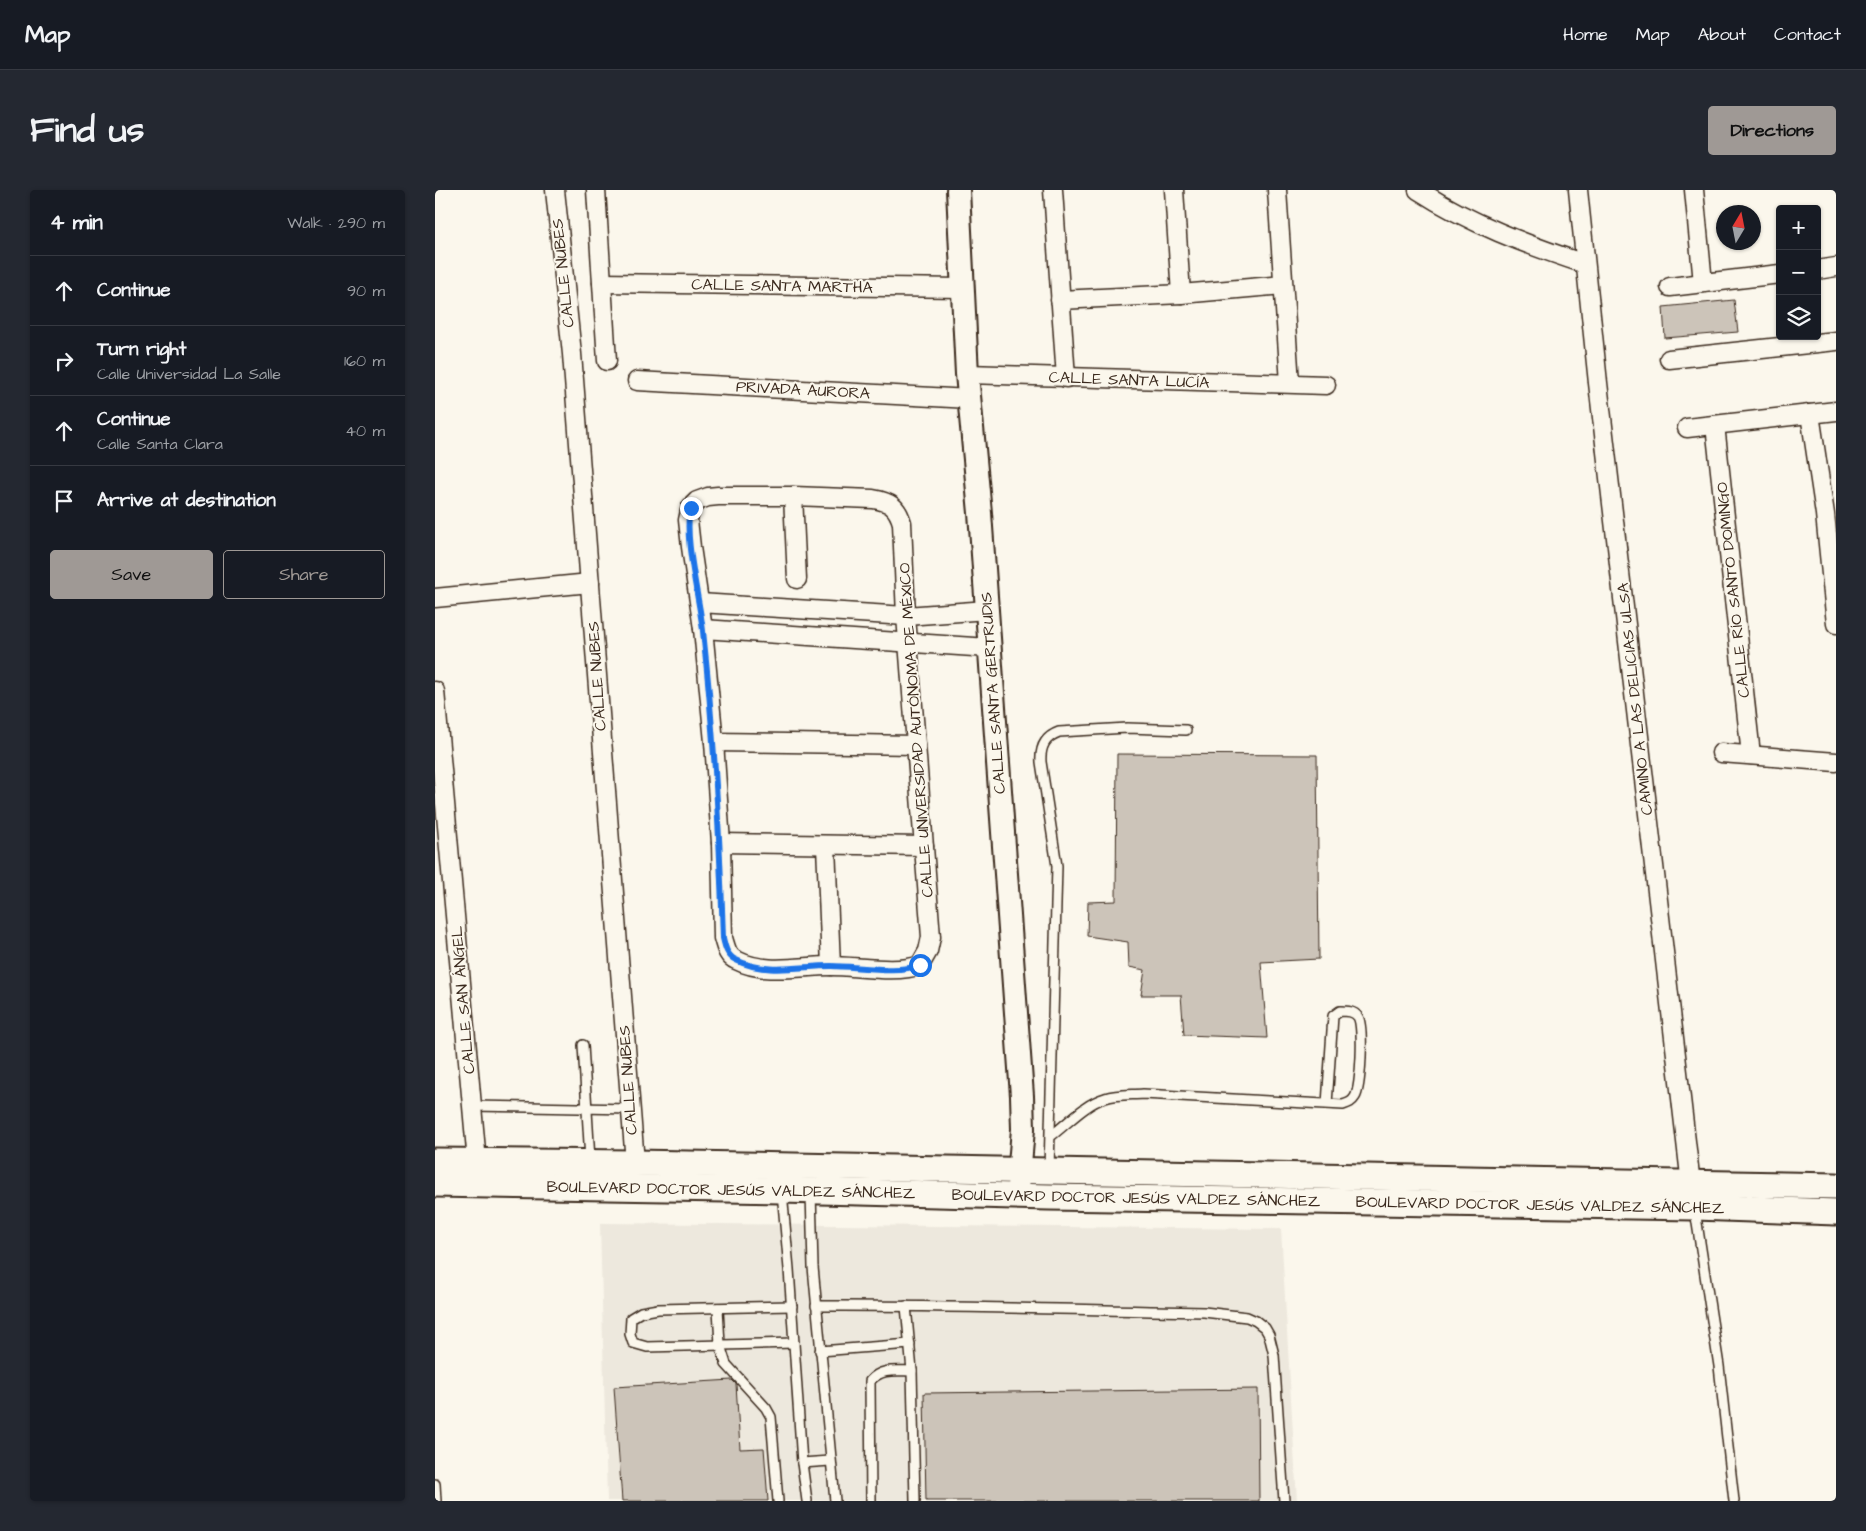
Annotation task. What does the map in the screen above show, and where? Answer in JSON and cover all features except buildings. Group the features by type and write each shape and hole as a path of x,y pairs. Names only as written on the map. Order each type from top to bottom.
{"main road":[{"name":"BOULEVARD DOCTOR JESÚS VALDEZ SÁNCHEZ","path":"435,1161 1021,1170 1049,1185"},
{"name":"BOULEVARD DOCTOR JESÚS VALDEZ SÁNCHEZ","path":"435,1184 811,1190 1017,1196 1049,1185 1693,1195 1836,1186"},
{"name":"BOULEVARD DOCTOR JESÚS VALDEZ SÁNCHEZ","path":"1693,1195 1836,1212"}],"street":[{"name":"CALLE NUBES","path":"555,190 590,583 635,1163"},
{"path":"596,190 607,361"},
{"name":"CALLE SANTA GERTRUDIS","path":"958,190 967,374 987,610 1022,1096 1021,1170 1017,1196"},
{"path":"1053,190 1066,378"},
{"path":"1174,190 1181,294"},
{"path":"1277,190 1290,383"},
{"path":"1418,190 1465,216 1509,236 1585,264"},
{"name":"CAMINO A LAS DELICIAS ULSA","path":"1578,190 1693,1195"},
{"path":"1693,190 1703,283"},
{"path":"1821,269 1836,267"},
{"path":"1670,287 1776,274"},
{"name":"CALLE SANTA MARTHA","path":"602,284 962,288"},
{"path":"1060,300 1181,294 1283,285"},
{"path":"1669,359 1836,341"},
{"name":"CALLE SANTA LUCÍA","path":"967,374 1326,385"},
{"name":"PRIVADA AURORA","path":"637,381 970,399"},
{"path":"1687,428 1836,412"},
{"path":"1810,414 1831,514 1836,616"},
{"name":"CALLE RÍO SANTO DOMINGO","path":"1715,425 1751,755"},
{"path":"797,579 793,496 718,496 697,501 691,508 689,513 691,547 703,629 714,742 721,843 723,938 727,952 735,960 750,966 779,969 831,966 826,846"},
{"name":"CALLE UNIVERSIDAD AUTÓNOMA DE MÉXICO","path":"793,496 857,498 885,502 899,511 902,523 906,616 931,937 928,951 923,961 915,967 905,969 831,966"},
{"path":"435,598 590,583"},
{"path":"699,602 906,616 987,610"},
{"path":"703,629 989,648"},
{"name":"CALLE SAN ÁNGEL","path":"435,691 476,1162"},
{"path":"714,742 916,745"},
{"path":"1721,753 1836,762"},
{"path":"721,843 924,846"},
{"path":"461,1185 476,1162"}],"lane":[{"path":"1049,1185 1057,866 1041,762 1041,751 1047,739 1059,732 1127,728 1186,730"},
{"path":"1051,1136 1083,1109 1103,1098 1121,1095 1343,1105 1350,1103 1358,1091 1361,1030 1357,1016 1352,1012 1341,1011 1333,1016 1327,1104"},
{"path":"583,1046 591,1163"},
{"path":"472,1106 630,1108"},
{"path":"781,1190 792,1306 802,1463 807,1501"},
{"path":"811,1190 816,1306 835,1501"},
{"path":"1693,1195 1719,1366 1734,1501"},
{"path":"792,1306 641,1312 631,1318 630,1334 633,1343 647,1347 794,1343"},
{"path":"816,1306 1205,1312 1237,1315 1256,1321 1265,1328 1274,1355 1284,1501"},
{"path":"907,1306 912,1371 915,1501"},
{"path":"718,1308 721,1345 726,1364 766,1408 771,1417 779,1501"},
{"path":"820,1351 910,1344"},
{"path":"871,1501 870,1381 882,1372 912,1371"},
{"path":"802,1463 830,1461"},
{"path":"435,1484 436,1501"}],"shaded area":[{"path":"600,1223 1281,1229 1297,1501 607,1501"}],"route":[{"path":"691,508 688,520 703,629 714,742 721,843 723,938 727,952 735,960 750,966 763,968 831,966 905,969 920,965"}]}
